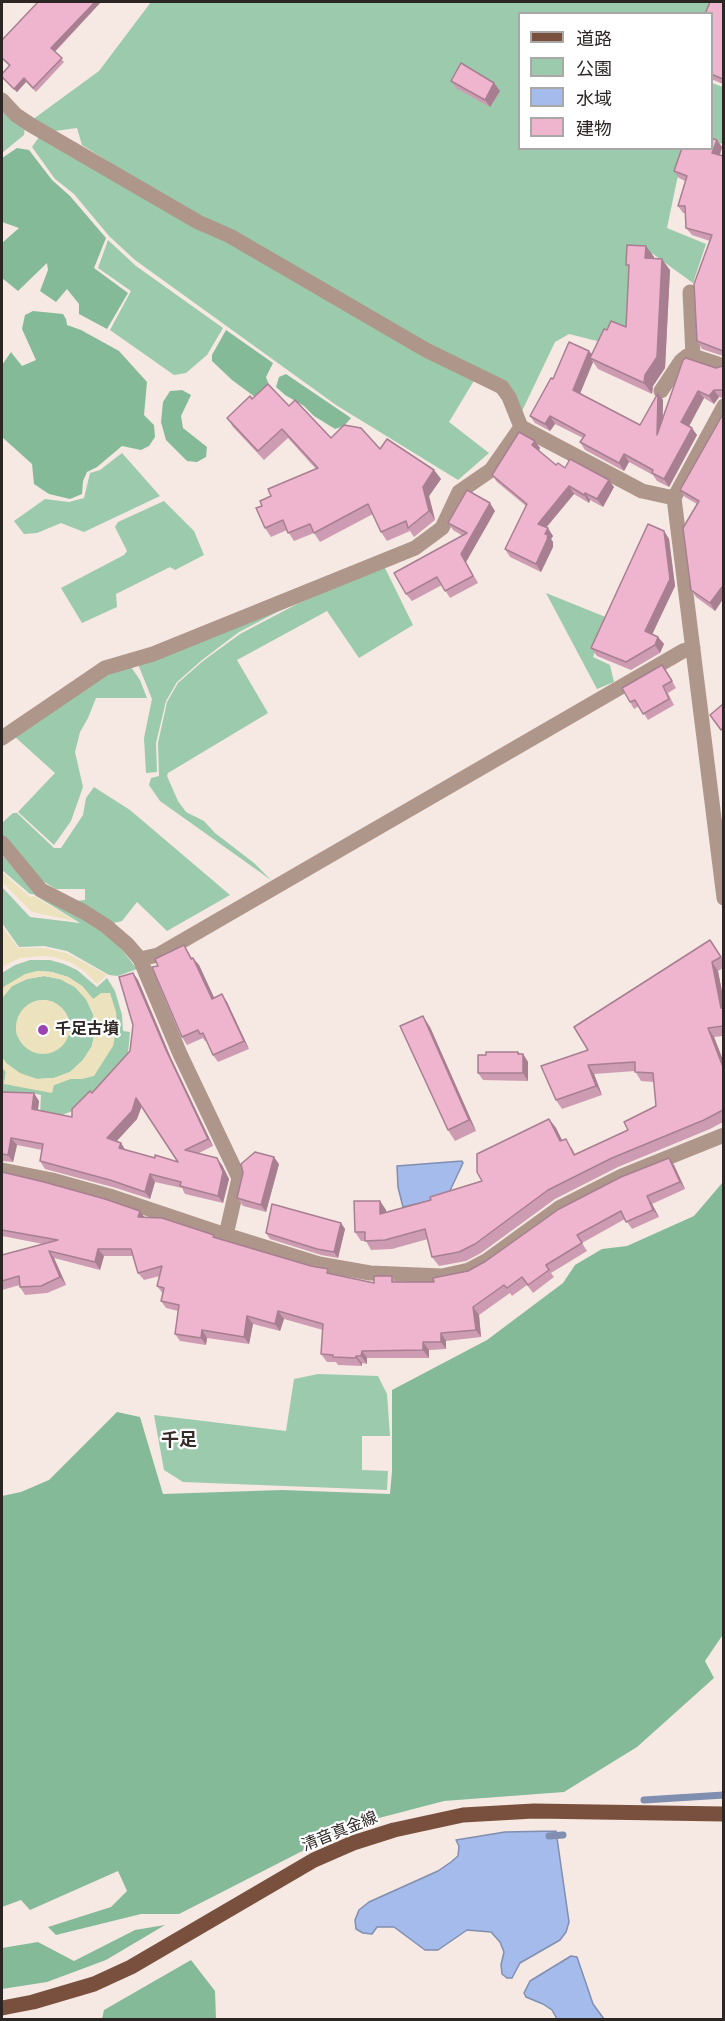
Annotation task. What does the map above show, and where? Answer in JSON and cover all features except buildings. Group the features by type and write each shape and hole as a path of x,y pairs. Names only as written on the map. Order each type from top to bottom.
{"main road":[{"name":"清音真金線","path":"2,2008 33,2002 93,1984 131,1968 314,1860 353,1843 394,1830 463,1815 534,1811 723,1814"}],"street":[{"path":"2,100 16,115 31,125 198,222 230,236 426,350 502,387 509,397 520,427 642,491 674,498"},
{"path":"690,292 693,356"},
{"path":"661,391 681,361 687,356 723,366"},
{"path":"723,406 674,498 723,898"},
{"path":"2,738 105,668 153,654 415,548 442,528 459,492 491,470 520,427"},
{"path":"140,958 158,955 682,651 693,648"},
{"path":"2,843 41,890 106,926 128,944 140,958 180,1053 239,1178 226,1235"},
{"path":"2,1170 52,1180 113,1197 226,1235 350,1271 405,1276 442,1276 469,1270 486,1261 559,1208 612,1181 723,1135"}],"green space":[{"path":"151,2 716,2 709,12 518,12 518,150 688,150 677,180 667,228 706,244 693,283 653,254 631,249 629,333 605,343 569,334 555,342 522,411 430,345 193,215 82,145 77,128 55,131 32,120 99,71"},
{"path":"713,83 723,87 723,144 713,141"},
{"path":"2,107 25,127 24,135 2,153"},
{"path":"39,137 475,379 449,422 489,453 458,480 336,405 135,260 109,236 74,194 55,179 32,147"},
{"path":"17,148 29,150 52,180 70,196 106,238 94,268 128,293 107,329 79,314 79,304 67,289 56,302 40,291 48,270 47,263 18,291 2,278 2,243 19,228 2,222 2,158"},
{"path":"108,240 136,266 223,328 207,355 186,373 174,375 110,330 131,291 98,268"},
{"path":"33,311 63,314 67,325 119,351 147,382 144,415 154,425 155,437 149,446 141,450 122,446 97,467 87,472 83,481 82,494 70,499 49,494 34,484 32,464 2,437 2,365 11,352 22,366 36,360 22,329 25,315"},
{"path":"226,330 273,363 266,377 269,385 255,397 212,361 212,355"},
{"path":"286,374 351,418 344,426 335,429 314,416 304,406 276,387 279,377"},
{"path":"182,390 191,395 181,416 183,428 207,447 206,457 197,462 187,461 166,440 161,422 163,402 170,391"},
{"path":"122,453 160,496 84,532 61,523 37,533 24,534 14,521 45,499 69,502 84,498 90,473 100,470"},
{"path":"164,501 194,531 204,555 175,570 170,567 116,594 117,607 82,623 61,588 124,555 127,551 115,527 118,522"},
{"path":"384,566 413,625 359,658 327,611 237,660 268,713 168,773 167,776 178,801 186,812 204,821 271,880 160,801 149,785 151,778 159,776 158,743 167,702 178,683 240,634 297,604"},
{"path":"546,593 608,618 593,657 610,665 614,682 597,689"},
{"path":"283,609 239,632 177,682 166,701 156,743 157,772 146,773 144,738 152,699 138,664"},
{"path":"129,664 140,680 147,698 96,698 80,732 75,752 83,787 71,821 54,845 18,812 55,773 14,736 88,682"},
{"path":"94,787 130,810 230,895 167,931 137,902 122,921 114,923 76,901 85,900 85,889 56,889 41,880 2,836 2,823 13,813 17,813 54,848 61,848 83,815 86,798"},
{"path":"2,855 22,878 100,929 119,946 137,969 118,976 109,975 67,951 44,946 19,947 2,923 2,887 30,917 80,923 30,894 2,870"},
{"path":"30,960 50,960 64,964 77,970 97,987 107,978 115,991 122,1015 123,1031 130,1032 127,1064 87,1102 59,1116 40,1114 41,1095 27,1092 2,1093 2,1067 6,1072 4,1084 54,1085 70,1079 82,1079 113,1046 93,999 82,986 68,977 52,972 37,971 2,989 2,973"},
{"path":"44,976 60,979 75,987 86,999 93,1014 95,1030 92,1046 83,1060 70,1072 54,1078 37,1079 20,1074 2,1057 2,998 12,986 27,979","holes":["35,1001 54,1002 17,1036 16,1028 21,1012"]},
{"path":"723,1182 724,1633 705,1661 714,1678 637,1747 564,1792 444,1801 379,1818 320,1842 179,1914 141,1914 56,1935 48,1927 111,1907 127,1891 118,1871 30,1910 21,1900 2,1907 2,1496 21,1492 49,1480 117,1412 140,1417 163,1494 282,1490 390,1494 392,1390 487,1340 563,1283 575,1265 602,1249 627,1246 694,1216"},
{"path":"318,1374 378,1376 387,1394 390,1436 362,1436 362,1470 388,1471 387,1490 183,1482 164,1470 154,1415 286,1431 294,1379"},
{"path":"165,1925 106,1960 47,1982 2,1989 2,1948 38,1942 74,1961 135,1930"},
{"path":"191,1960 215,1991 216,2019 102,2019 104,2010"}],"sand":[{"path":"2,872 30,897 34,896 75,921 32,912 2,882"},
{"path":"2,926 18,948 44,948 66,953 107,975 97,984 83,970 70,962 42,956 20,958 2,967"},
{"path":"37,971 52,972 68,977 82,986 93,999 101,993 110,993 116,1012 117,1025 113,1046 94,1076 70,1079 54,1085 52,1093 4,1084 6,1072 2,1067 2,1057 6,1063 20,1073 37,1079 54,1078 70,1072 83,1060 92,1046 95,1030 93,1014 86,999 75,987 60,979 44,976 27,979 12,986 2,998 2,989 5,986 25,974"},
{"path":"38,1000 48,1000 58,1004 66,1012 70,1027 66,1042 58,1050 48,1054 38,1054 28,1050 20,1042 16,1032 16,1022 20,1012 28,1004"}],"water":[{"path":"462,1161 447,1197 403,1207 398,1187 397,1166"},
{"path":"556,1831 569,1922 560,1940 520,1963 512,1978 507,1978 502,1974 501,1965 504,1952 500,1942 491,1932 467,1930 438,1950 425,1950 394,1927 377,1927 372,1934 356,1929 355,1920 359,1910 369,1902 438,1871 458,1856 459,1846 456,1840 505,1832"},
{"path":"571,1956 577,1957 593,2004 604,2019 557,2019 552,2010 526,1997 524,1993 530,1981"}],"waterway":[{"path":"644,1800 724,1795"},
{"path":"549,1836 563,1835"}],"place":[{"name":"千足古墳","path":"43,1030"}],"district":[{"name":"千足","path":"179,1441"}]}
